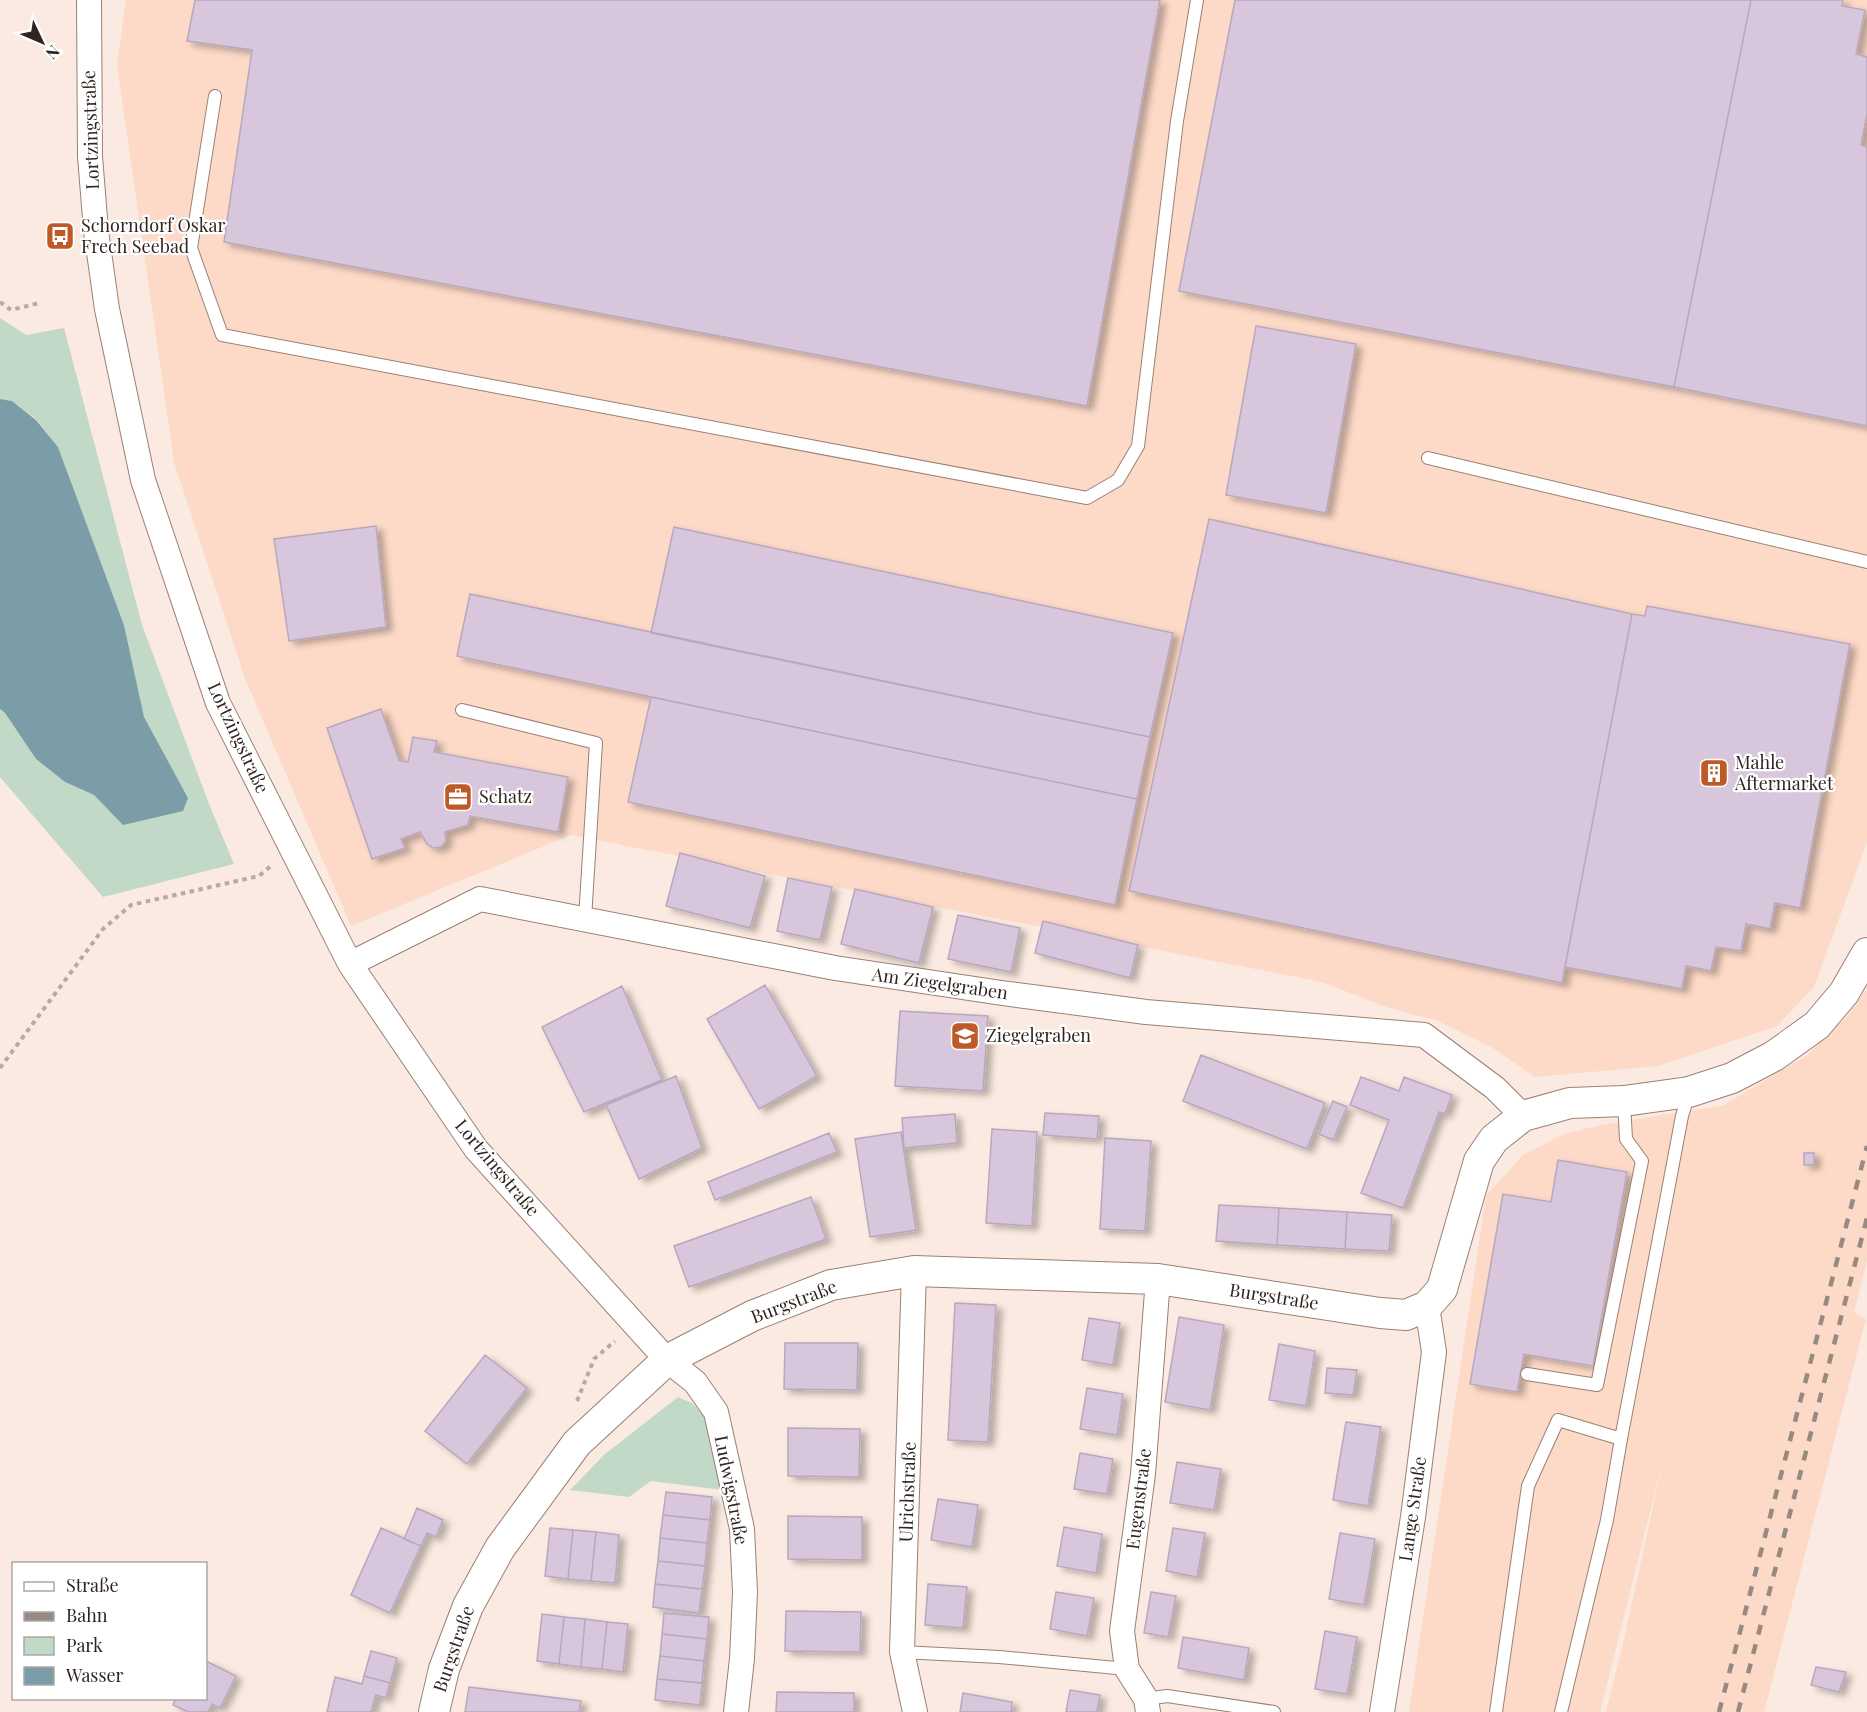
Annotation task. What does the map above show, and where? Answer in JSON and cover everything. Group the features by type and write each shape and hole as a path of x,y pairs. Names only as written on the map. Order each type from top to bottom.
{"street":[{"name":"Lortzingstraße","path":"89,0 90,156 96,231 106,309 143,480 218,703 350,964 476,1149 667,1360"},
{"name":"Am Ziegelgraben","path":"350,964 480,899 835,968 1002,993 1146,1011 1424,1035 1495,1088 1523,1116"},
{"path":"1427,1306 1442,1289 1479,1161 1494,1139 1523,1116 1570,1103 1624,1101 1689,1092 1732,1078 1774,1056 1818,1026 1844,993 1867,953"},
{"name":"Burgstraße","path":"434,1712 444,1670 468,1606 500,1548 577,1443 667,1360 752,1316 831,1285 914,1271 1158,1279 1406,1315 1427,1306"},
{"name":"Ulrichstraße","path":"914,1271 902,1652 915,1712"},
{"name":"Eugenstraße","path":"1147,1706 1127,1669 1122,1630 1143,1474 1158,1279"},
{"name":"Lange Straße","path":"1382,1712 1413,1517 1434,1352 1427,1306"},
{"name":"Ludwigstraße","path":"667,1360 694,1382 716,1412 742,1529 745,1592 742,1659 736,1712"}],"lane":[{"path":"215,96 191,248 222,334 1087,498 1118,480 1138,446 1177,121 1197,0"},
{"path":"1428,458 1867,562"},
{"path":"462,710 596,743 585,919"},
{"path":"1561,1712 1606,1520 1689,1092"},
{"path":"1527,1374 1597,1385 1642,1161 1626,1139 1624,1101"},
{"path":"1496,1712 1528,1486 1558,1420 1621,1439"},
{"path":"902,1652 999,1657 1127,1669"},
{"path":"1147,1706 1167,1696 1274,1712"}],"path":[{"path":"0,303 11,310 39,303"},
{"path":"0,1068 103,929 130,905 259,876"}],"shaded area":[{"path":"126,0 1867,0 1867,842 1814,987 1777,1026 1658,1066 1535,1077 1491,1047 1438,1021 1386,1007 1322,982 571,835 351,926 246,681 174,462 117,65"},
{"path":"1867,989 1867,1260 1854,1312 1866,1319 1764,1712 1606,1712 1664,1456 1600,1712 1409,1712 1486,1196 1523,1155 1564,1134 1601,1125 1724,1105 1806,1056 1847,1017"}],"green space":[{"path":"0,318 26,335 64,328 142,625 234,864 103,897 0,777 0,709 36,759 65,782 94,795 123,824 188,798 144,718 124,625 58,447 36,419 12,401 0,399"},
{"path":"678,1397 692,1403 706,1418 722,1490 651,1481 629,1497 570,1490 604,1455"}],"water":[{"path":"0,399 12,401 36,420 58,447 124,625 144,717 188,798 183,811 123,825 94,795 65,782 36,759 0,709"}],"building":[{"path":"195,0 1160,0 1087,406 224,242 252,50 187,41"},
{"path":"1235,0 1751,0 1674,387 1179,291"},
{"path":"1751,0 1843,0 1842,6 1865,10 1856,54 1867,57 1867,114 1861,145 1867,147 1867,426 1674,387"},
{"path":"1256,326 1356,344 1326,513 1226,495"},
{"path":"1209,519 1632,614 1562,983 1129,891"},
{"path":"376,526 386,627 289,641 274,539"},
{"path":"674,527 1173,633 1150,737 651,633"},
{"path":"470,594 1150,737 1137,799 457,656"},
{"name":"Mahle Aftermarket","path":"1647,606 1850,644 1800,908 1775,903 1770,929 1746,924 1741,951 1716,947 1711,971 1686,966 1682,989 1565,967 1632,614 1645,616"},
{"path":"651,697 1137,799 1115,905 628,802"},
{"name":"Schatz","path":"381,709 399,760 408,762 413,737 437,741 434,752 568,777 558,832 470,816 468,825 445,832 446,841 441,847 433,848 427,844 420,832 401,839 405,848 372,859 327,728"},
{"path":"680,853 765,876 750,928 666,906"},
{"path":"788,878 832,887 820,940 777,931"},
{"path":"855,889 933,907 919,963 841,944"},
{"path":"958,915 1020,928 1011,972 948,959"},
{"path":"1043,921 1138,945 1130,978 1035,953"},
{"path":"765,985 817,1076 759,1109 707,1019"},
{"path":"622,986 662,1080 584,1112 542,1027"},
{"path":"900,1011 988,1016 983,1091 895,1086"},
{"path":"1201,1055 1325,1103 1307,1149 1183,1101"},
{"path":"676,1076 702,1148 639,1179 606,1105"},
{"path":"1361,1077 1399,1091 1404,1077 1452,1095 1445,1114 1439,1112 1403,1208 1361,1193 1389,1120 1350,1105"},
{"path":"1333,1101 1347,1107 1333,1140 1319,1134"},
{"path":"1045,1113 1099,1116 1097,1139 1043,1135"},
{"path":"955,1114 957,1143 904,1148 902,1118"},
{"path":"992,1129 1037,1132 1032,1226 986,1223"},
{"path":"901,1132 916,1230 870,1237 855,1139"},
{"path":"829,1133 837,1152 715,1200 708,1182"},
{"path":"1105,1138 1151,1141 1145,1231 1100,1229"},
{"path":"1804,1153 1814,1153 1814,1165 1804,1165"},
{"path":"1558,1160 1627,1172 1593,1366 1524,1354 1517,1392 1470,1384 1503,1194 1551,1202"},
{"path":"811,1197 826,1239 689,1287 674,1246"},
{"path":"1219,1205 1279,1208 1277,1245 1216,1241"},
{"path":"1279,1208 1347,1212 1345,1249 1277,1245"},
{"path":"1347,1212 1392,1215 1389,1251 1345,1249"},
{"path":"955,1303 996,1305 988,1442 948,1440"},
{"path":"1179,1317 1224,1325 1210,1410 1165,1402"},
{"path":"1089,1318 1120,1323 1113,1365 1082,1360"},
{"path":"785,1343 858,1343 857,1390 784,1389"},
{"path":"1279,1344 1315,1351 1306,1406 1269,1400"},
{"path":"485,1355 527,1388 467,1464 425,1431"},
{"path":"1327,1368 1357,1370 1353,1395 1325,1393"},
{"path":"1087,1388 1123,1394 1117,1435 1080,1429"},
{"path":"1346,1422 1381,1427 1368,1506 1333,1500"},
{"path":"788,1428 860,1429 859,1477 788,1476"},
{"path":"1080,1453 1113,1459 1107,1494 1074,1489"},
{"path":"1177,1462 1221,1469 1214,1510 1170,1503"},
{"path":"666,1492 712,1497 710,1520 663,1515"},
{"path":"938,1499 978,1505 972,1547 931,1540"},
{"path":"417,1508 443,1520 436,1537 427,1533 421,1546 404,1539"},
{"path":"663,1515 710,1520 707,1543 660,1538"},
{"path":"788,1516 862,1517 862,1560 788,1559"},
{"path":"1064,1527 1102,1534 1096,1573 1057,1566"},
{"path":"381,1528 421,1546 390,1613 351,1595"},
{"path":"550,1528 573,1530 568,1579 545,1576"},
{"path":"1173,1528 1205,1533 1197,1577 1166,1571"},
{"path":"573,1530 596,1532 591,1581 568,1579"},
{"path":"596,1532 619,1535 615,1583 591,1581"},
{"path":"1340,1533 1375,1539 1364,1605 1329,1599"},
{"path":"660,1538 707,1543 705,1566 658,1561"},
{"path":"658,1561 705,1566 702,1589 655,1584"},
{"path":"655,1584 702,1589 699,1613 653,1607"},
{"path":"928,1584 967,1587 963,1628 925,1625"},
{"path":"1056,1592 1094,1598 1087,1636 1050,1629"},
{"path":"1151,1592 1176,1596 1168,1637 1144,1633"},
{"path":"786,1611 861,1612 860,1652 785,1651"},
{"path":"664,1613 709,1617 707,1639 662,1634"},
{"path":"542,1614 564,1617 559,1664 537,1661"},
{"path":"564,1617 585,1619 581,1667 559,1664"},
{"path":"585,1619 607,1622 602,1669 581,1667"},
{"path":"607,1622 628,1624 623,1672 602,1669"},
{"path":"1325,1631 1357,1637 1347,1694 1315,1689"},
{"path":"662,1634 707,1639 704,1661 660,1656"},
{"path":"1183,1637 1249,1648 1244,1680 1178,1668"},
{"path":"371,1651 397,1658 390,1683 364,1676"},
{"path":"660,1656 704,1661 702,1683 657,1679"},
{"path":"207,1662 236,1676 220,1708 212,1704 208,1712 188,1712 173,1705 175,1700 207,1700"},
{"path":"1816,1667 1846,1672 1839,1692 1811,1685"},
{"path":"364,1676 390,1683 386,1698 376,1695 371,1712 327,1712 335,1677 362,1684"},
{"path":"657,1679 702,1683 700,1705 655,1700"},
{"path":"469,1687 581,1701 579,1712 465,1712"},
{"path":"1070,1690 1100,1695 1097,1712 1066,1712"},
{"path":"777,1692 854,1693 854,1712 776,1712"},
{"path":"963,1693 1012,1702 1011,1712 960,1712"}],"railway":[{"path":"1719,1712 1867,1146"},
{"path":"1738,1712 1867,1218"}],"place":[{"name":"Schorndorf Oskar Frech Seebad","path":"60,236"},
{"name":"Mahle Aftermarket","path":"1714,773"},
{"name":"Schatz","path":"458,797"},
{"name":"Ziegelgraben","path":"965,1036"}]}
